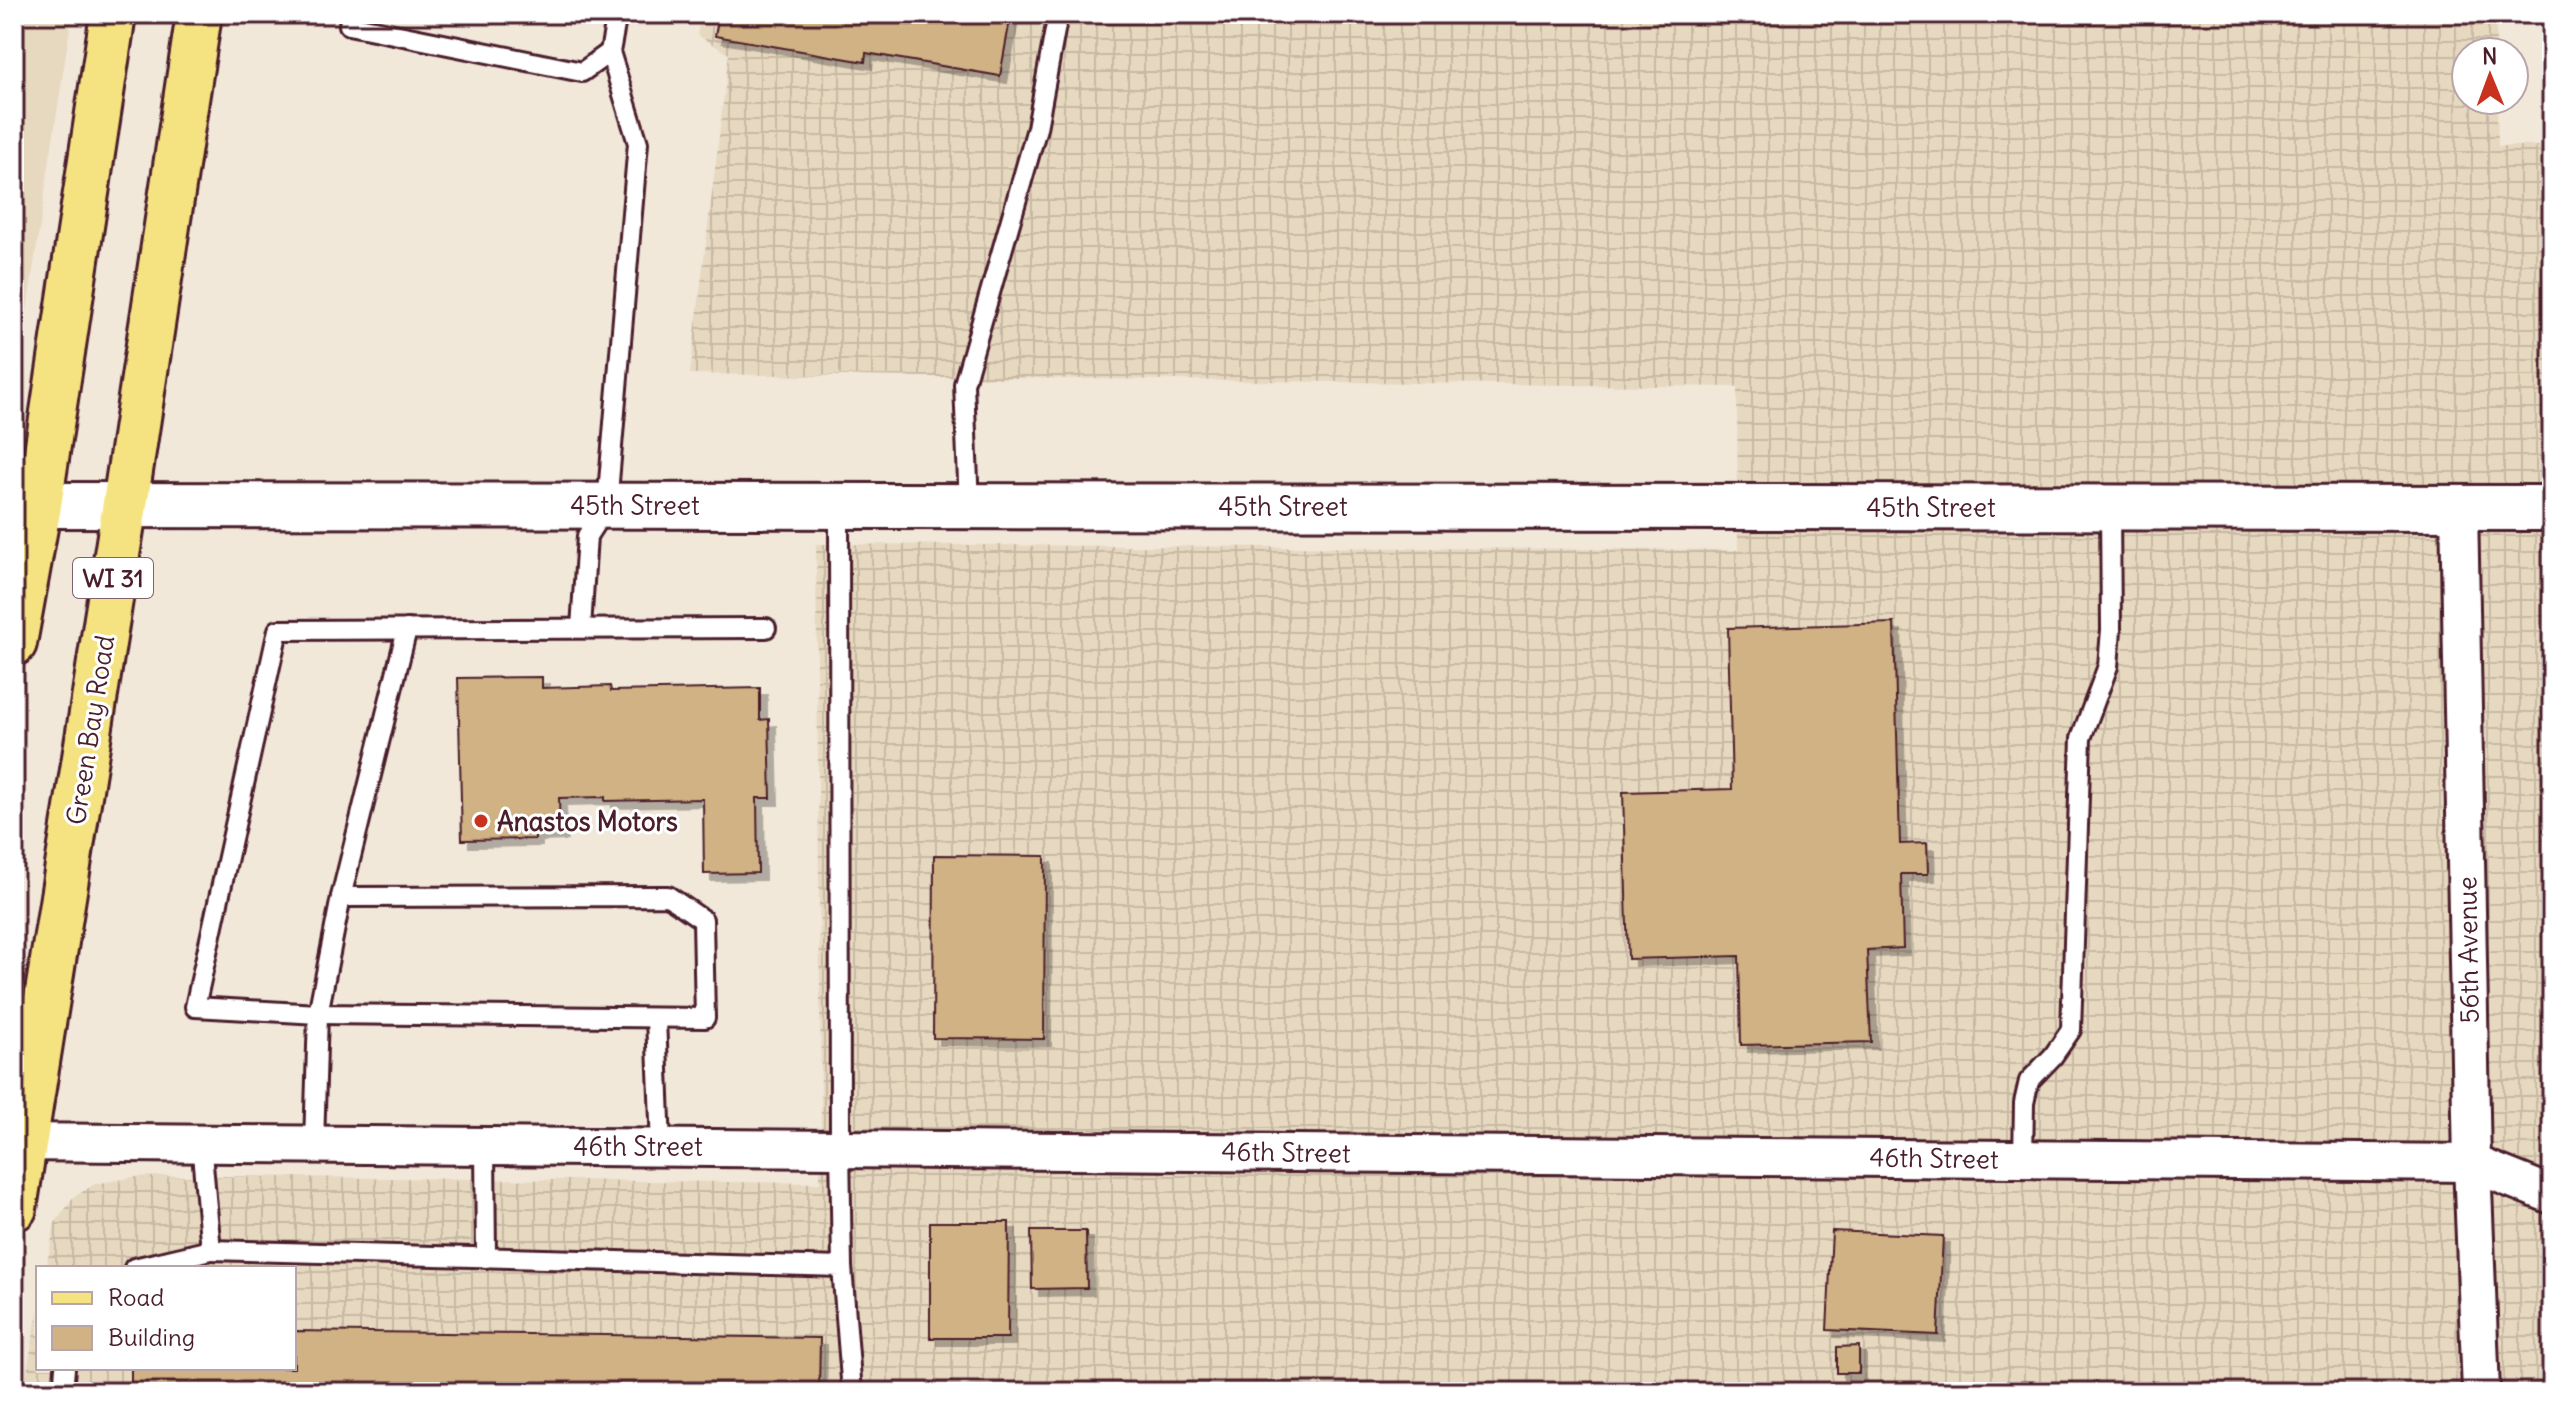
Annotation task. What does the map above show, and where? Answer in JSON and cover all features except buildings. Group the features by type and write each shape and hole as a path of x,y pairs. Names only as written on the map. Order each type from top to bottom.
{"main road":[{"path":"14,643 26,505 113,14"},
{"name":"Green Bay Road","path":"14,1208 20,1142 125,504 199,14"}],"street":[{"name":"45th Street","path":"26,505 2552,508"},
{"name":"56th Avenue","path":"2459,508 2472,1163 2481,1392"},
{"name":"46th Street","path":"20,1142 2472,1163 2552,1195"}],"lane":[{"path":"351,14 349,25 582,72 610,52"},
{"path":"581,628 587,536 607,505 638,143 610,52 617,14"},
{"path":"969,506 964,384 1037,128 1058,14"},
{"path":"839,505 840,1148 842,1267 852,1392"},
{"path":"2023,1159 2024,1103 2029,1081 2053,1056 2071,1030 2081,738 2108,666 2111,630 2110,508"},
{"path":"341,897 668,896 703,920 705,1018 318,1014 195,1007 278,630 766,628"},
{"path":"314,1144 318,1014 341,897 407,629"},
{"path":"656,1018 661,1147"},
{"path":"201,1143 211,1250"},
{"path":"485,1146 486,1258"},
{"path":"143,1266 211,1250 842,1267"},
{"path":"63,1392 65,1370"}],"shaded area":[{"path":"14,14 72,14 14,395"},
{"path":"701,14 2496,14 2496,36 2450,36 2450,116 2497,116 2498,146 2552,146 2552,1392 23,1392 36,1322 36,1370 296,1370 296,1266 46,1266 55,1223 74,1197 95,1184 134,1177 210,1176 820,1183 816,544 1738,550 1737,387 690,374 729,54 697,35"}],"place":[{"name":"Anastos Motors","path":"481,821"}]}
